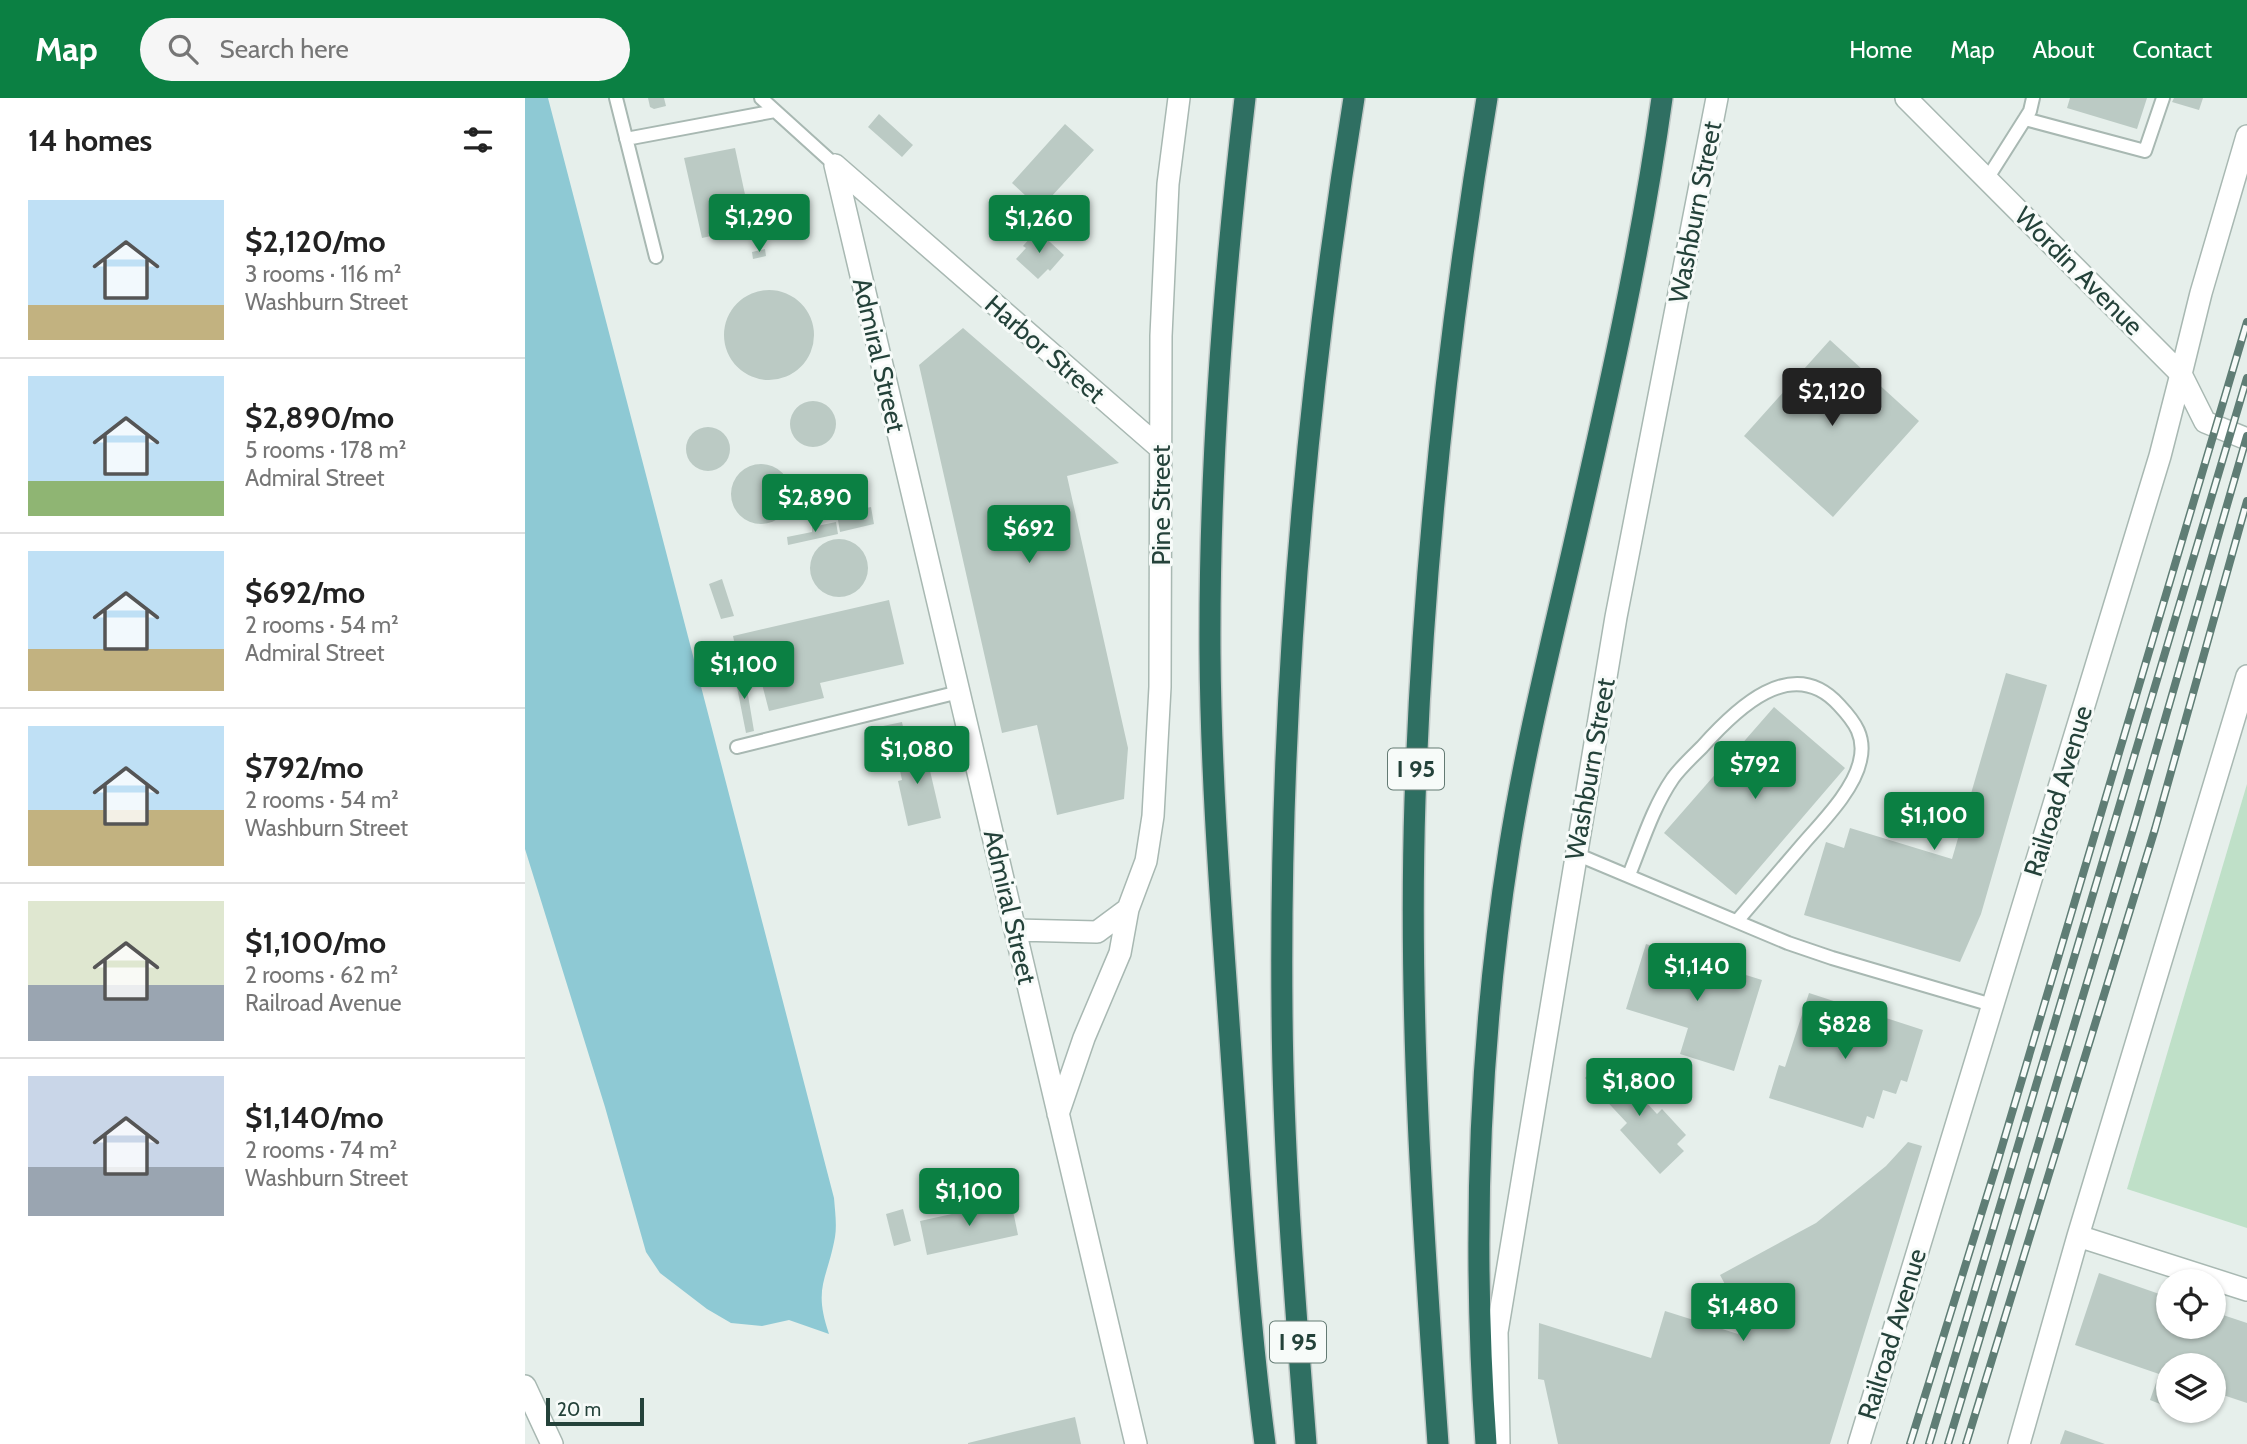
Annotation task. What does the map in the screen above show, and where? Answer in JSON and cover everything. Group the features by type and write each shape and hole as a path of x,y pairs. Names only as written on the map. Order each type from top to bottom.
{"highway":[{"path":"1245,98 1223,301 1215,416 1210,655 1218,870 1244,1243 1265,1444"},
{"name":"I 95","path":"1306,1444 1285,1130 1282,897 1285,781 1292,634 1308,433 1338,199 1354,98"},
{"name":"I 95","path":"1438,1444 1418,1143 1413,923 1415,802 1421,660 1437,450 1458,281 1487,98"},
{"path":"1486,1444 1478,1316 1477,1235 1483,1075 1498,929 1522,773 1616,356 1662,98"}],"street":[{"name":"Pine Street","path":"1058,1114 1084,1038 1120,953 1128,909 1146,861 1153,816 1160,687 1161,336 1167,212 1179,98"},
{"name":"Washburn Street","path":"1499,1444 1497,1332 1616,617 1717,98"},
{"name":"Wordin Avenue","path":"1906,98 2181,374 2204,422 2247,439"},
{"name":"Railroad Avenue","path":"1859,1444 2160,456 2201,293 2247,136"},
{"name":"Harbor Street","path":"835,165 1161,449"},
{"name":"Admiral Street","path":"835,165 1136,1444"},
{"path":"2019,1444 2078,1236 2247,676"},
{"path":"1015,930 1097,932 1128,909"},
{"path":"2078,1236 2247,1290"},
{"path":"525,1385 552,1444"}],"lane":[{"path":"615,98 656,257"},
{"path":"761,98 835,165"},
{"path":"1987,179 2025,119 2033,98"},
{"path":"2025,119 2145,151 2163,98"},
{"path":"626,139 775,111"},
{"path":"1629,875 1655,811 1674,777 1727,719 1748,702 1774,688 1798,684 1820,690 1835,699 1855,722 1862,738 1860,762 1846,792 1737,921"},
{"path":"737,747 959,692"},
{"path":"1576,855 1832,958 1992,1005"}],"green space":[{"path":"2247,784 2247,1228 2127,1189"}],"water":[{"path":"525,98 548,98 834,1198 835,1237 822,1294 824,1318 829,1334 789,1320 762,1326 731,1323 707,1309 660,1273 646,1252 605,1107 525,849"}],"building":[{"path":"648,98 664,98 666,106 654,109 650,107"},
{"path":"2070,98 2147,98 2137,129 2067,108"},
{"path":"2174,98 2203,98 2199,110 2172,102"},
{"path":"879,114 913,145 902,157 868,127"},
{"path":"1065,124 1094,150 1040,209 1012,183"},
{"path":"735,148 752,227 702,238 684,158"},
{"path":"1037,230 1064,255 1050,271 1048,269 1038,279 1016,259"},
{"path":"765,249 766,256 753,259 752,252"},
{"path":"769,290 786,294 801,303 810,318 814,335 810,352 801,367 786,376 769,380 752,376 737,367 728,352 724,335 728,318 737,303 752,294"},
{"path":"963,328 1119,463 1067,476 1128,748 1124,799 1057,815 1037,725 1002,733 919,365"},
{"path":"1830,340 1919,421 1833,517 1744,436"},
{"path":"813,401 829,408 836,424 829,440 813,447 797,440 790,424 797,408"},
{"path":"708,427 717,428 724,433 729,440 729,458 724,465 717,470 708,471 699,470 692,465 687,458 686,449 687,440 692,433 699,428"},
{"path":"761,464 778,469 786,477 791,494 786,511 778,519 761,524 744,519 736,511 731,494 736,477 744,469"},
{"path":"827,474 838,478 842,489 838,500 827,504 816,500 812,489 816,478"},
{"path":"871,507 874,524 840,532 837,514"},
{"path":"836,522 838,534 788,545 787,537 812,532 812,527"},
{"path":"833,539 845,539 860,547 868,562 868,574 860,589 845,597 833,597 818,589 810,574 810,562 818,547"},
{"path":"722,579 734,616 721,619 709,584"},
{"path":"889,600 904,664 820,683 824,698 769,711 755,657 738,660 733,636"},
{"path":"744,671 754,731 746,733 734,672"},
{"path":"2006,673 2047,685 1981,914 1960,962 1804,915 1826,842 1844,848 1850,828 1952,859"},
{"path":"1774,707 1845,768 1736,895 1664,833"},
{"path":"902,722 907,746 890,750 888,743 868,748 864,730"},
{"path":"924,745 941,818 908,826 898,781 902,780 896,751"},
{"path":"1646,944 1762,980 1734,1071 1680,1054 1688,1028 1626,1009"},
{"path":"1809,993 1923,1030 1907,1082 1901,1080 1896,1094 1883,1090 1874,1119 1867,1116 1863,1128 1769,1098 1779,1065 1785,1067"},
{"path":"1605,1058 1657,1114 1662,1109 1686,1135 1677,1144 1684,1151 1660,1174 1620,1130 1627,1123 1585,1078"},
{"path":"1908,1142 1922,1146 1830,1444 1558,1444 1544,1380 1538,1379 1539,1323 1651,1358 1665,1311 1738,1334 1743,1318 1720,1275 1816,1223 1886,1166"},
{"path":"1011,1201 1018,1235 927,1255 920,1221"},
{"path":"903,1209 911,1241 894,1246 886,1214"},
{"path":"2099,1273 2156,1293 2156,1339 2226,1339 2226,1316 2247,1323 2247,1403 2226,1396 2226,1353 2156,1353 2156,1373 2075,1345"},
{"path":"2156,1383 2156,1402 2150,1400"},
{"path":"1075,1417 1081,1444 968,1444 968,1443"},
{"path":"2065,1430 2105,1444 2060,1444"}],"railway":[{"path":"1910,1444 1998,1160 2247,322"},
{"path":"1929,1444 2247,378"},
{"path":"1948,1444 2135,823 2247,436"},
{"path":"1966,1444 2155,829 2247,501"}]}
